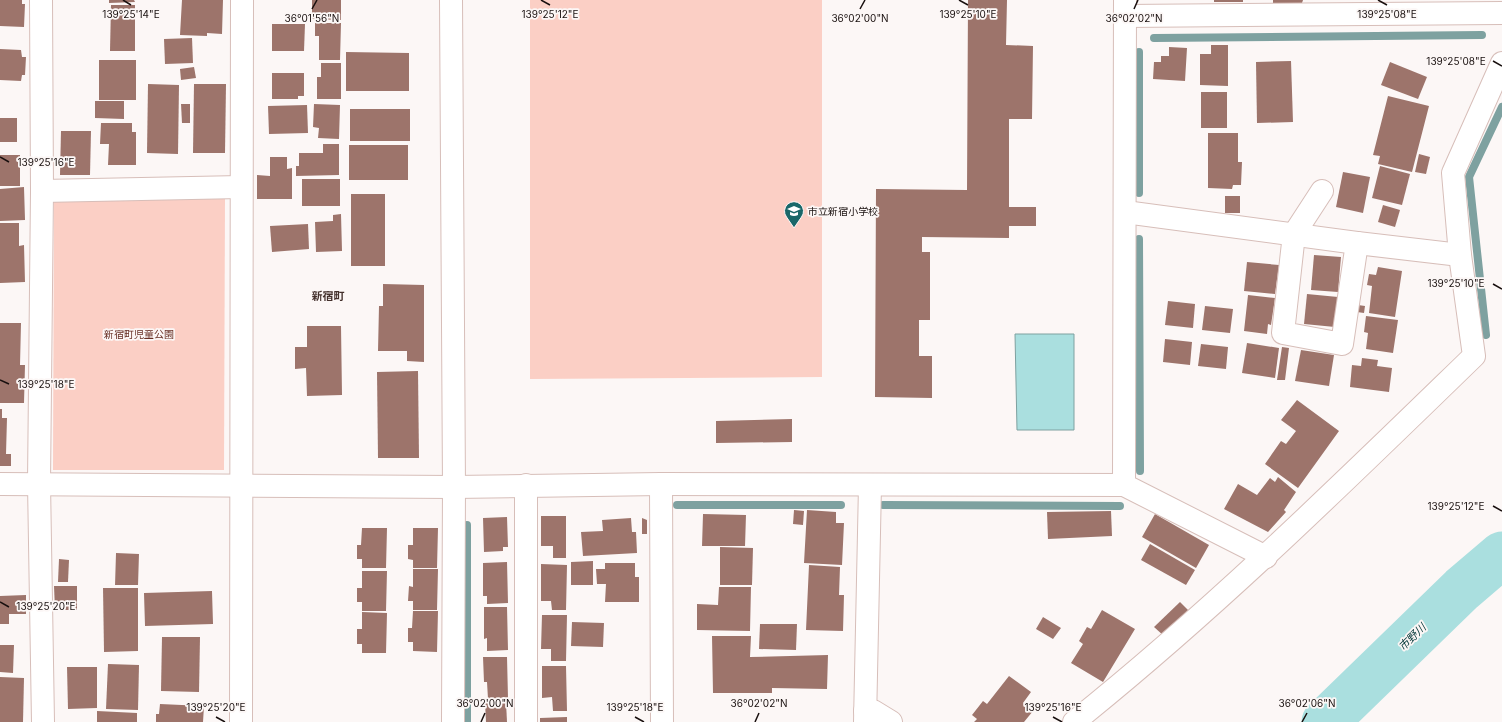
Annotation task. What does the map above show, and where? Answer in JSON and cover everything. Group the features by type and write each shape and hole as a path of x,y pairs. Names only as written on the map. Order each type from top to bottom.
{"street":[{"path":"41,0 42,190 39,483 42,722"},
{"path":"241,722 240,484 242,0"},
{"path":"451,0 454,487 453,722"},
{"path":"1124,485 1125,8 1502,13"},
{"path":"1074,722 1138,671 1266,557 1474,356 1460,255 1453,173 1502,63"},
{"path":"42,190 242,187"},
{"path":"1322,191 1294,234 1283,334 1342,344 1357,244"},
{"path":"1125,212 1294,234 1357,244 1460,255"},
{"path":"0,484 240,484 454,487 526,484 1124,485 1266,557"},
{"path":"526,484 526,722"},
{"path":"661,484 662,722"},
{"path":"865,716 870,485"},
{"path":"865,716 873,710 891,722"}],"green space":[{"path":"530,0 822,0 822,377 530,379"},
{"name":"新宿町児童公園","path":"54,197 225,197 224,470 53,470"}],"water":[{"path":"1015,334 1074,334 1074,430 1017,430"}],"building":[{"path":"0,0 22,0 22,4 25,4 24,27 0,26"},
{"path":"109,0 134,0 135,2 109,3"},
{"path":"182,0 223,0 222,34 207,33 207,36 180,35"},
{"path":"312,0 341,0 341,20 312,19"},
{"path":"968,0 1007,0 1006,45 1033,46 1032,119 1009,119 1009,207 1036,207 1036,226 1009,226 1009,238 922,237 922,252 930,252 930,320 919,320 919,356 932,356 932,398 875,397 876,189 967,190"},
{"path":"1214,0 1243,0 1243,2 1214,2"},
{"path":"1273,0 1303,0 1302,3 1273,3"},
{"path":"111,5 135,5 135,51 110,51"},
{"path":"315,23 341,23 340,60 319,60 319,36 315,36"},
{"path":"272,24 305,24 304,51 272,51"},
{"path":"192,38 193,63 165,64 164,39"},
{"path":"1211,45 1228,45 1228,86 1200,85 1200,54 1211,54"},
{"path":"1169,47 1187,48 1185,81 1153,79 1154,62 1161,62 1161,56 1169,56"},
{"path":"0,49 21,50 22,57 26,57 25,75 22,75 21,81 0,80"},
{"path":"346,52 409,53 409,91 346,91"},
{"path":"99,60 136,60 136,100 99,100"},
{"path":"1291,61 1293,122 1257,123 1256,62"},
{"path":"1390,62 1427,77 1418,99 1381,85"},
{"path":"321,63 341,63 341,99 317,99 317,77 321,77"},
{"path":"194,67 196,78 181,80 180,69"},
{"path":"272,73 304,73 304,96 298,96 298,99 272,99"},
{"path":"148,84 179,85 178,154 147,153"},
{"path":"194,84 226,84 225,153 193,153"},
{"path":"1201,92 1227,92 1227,128 1201,128"},
{"path":"1388,96 1429,106 1412,172 1378,164 1380,156 1373,155"},
{"path":"95,101 124,101 124,119 95,118"},
{"path":"181,104 190,104 190,123 182,123"},
{"path":"314,104 340,105 339,139 318,138 319,128 313,127"},
{"path":"307,105 308,133 269,134 268,106"},
{"path":"350,109 410,109 410,141 350,141"},
{"path":"0,118 17,118 17,142 0,142"},
{"path":"101,123 132,123 132,132 136,132 136,165 108,165 109,144 100,144"},
{"path":"61,131 91,131 90,175 60,175"},
{"path":"1208,133 1238,133 1238,162 1242,162 1241,185 1233,185 1232,189 1208,188"},
{"path":"323,144 339,144 339,175 296,176 296,166 299,166 299,153 323,153"},
{"path":"349,145 408,145 408,180 349,180"},
{"path":"1419,154 1430,157 1426,174 1415,172"},
{"path":"0,155 20,155 20,186 0,186"},
{"path":"270,157 287,157 287,169 292,168 292,199 257,199 257,175 270,176"},
{"path":"1380,166 1410,174 1402,205 1372,198"},
{"path":"1343,172 1370,177 1363,213 1336,207"},
{"path":"302,179 340,179 340,206 302,206"},
{"path":"24,187 25,220 0,221 0,189"},
{"path":"351,194 385,194 385,266 351,266"},
{"path":"1225,196 1240,196 1240,213 1225,213"},
{"path":"1383,205 1400,210 1395,227 1378,222"},
{"path":"341,214 342,251 316,252 315,222 333,221 333,215"},
{"path":"0,223 19,223 19,246 24,245 25,282 0,283"},
{"path":"308,224 309,249 272,252 270,226"},
{"path":"1314,255 1341,257 1338,292 1311,290"},
{"path":"1247,262 1279,265 1275,294 1244,291"},
{"path":"1378,267 1402,271 1395,317 1369,313 1372,286 1367,285 1369,274 1376,275"},
{"path":"383,284 424,285 424,362 407,361 407,351 378,351 379,306 383,306"},
{"path":"1307,294 1338,297 1335,327 1304,324"},
{"path":"1248,295 1275,298 1271,325 1268,324 1267,334 1244,331"},
{"path":"1168,301 1195,304 1193,328 1165,325"},
{"path":"1358,305 1365,306 1364,313 1357,312"},
{"path":"1205,306 1233,309 1230,333 1202,330"},
{"path":"1366,316 1398,320 1393,353 1366,349 1368,333 1364,332"},
{"path":"0,323 21,323 20,365 25,365 24,403 0,403"},
{"path":"307,326 341,326 342,395 307,396 306,368 295,369 295,347 307,347"},
{"path":"1165,339 1192,342 1190,365 1163,362"},
{"path":"1247,343 1279,348 1275,378 1242,373"},
{"path":"1201,344 1228,347 1226,369 1198,366"},
{"path":"1282,347 1289,348 1285,380 1277,380"},
{"path":"1301,350 1334,355 1329,386 1295,381"},
{"path":"1362,358 1378,360 1377,366 1392,368 1389,392 1350,387 1352,365 1361,366"},
{"path":"418,371 419,458 378,458 377,372"},
{"path":"1297,400 1339,431 1298,488 1265,464 1281,441 1286,444 1296,431 1281,420"},
{"path":"0,409 2,409 2,418 7,418 6,454 11,454 11,466 0,466"},
{"path":"792,419 792,442 716,443 716,421"},
{"path":"1278,477 1296,492 1284,510 1286,512 1268,532 1224,509 1238,484 1257,495 1270,478 1275,482"},
{"path":"794,510 804,511 803,525 793,524"},
{"path":"807,510 836,512 836,523 844,523 842,565 804,563"},
{"path":"1111,511 1112,536 1048,539 1047,512"},
{"path":"703,514 746,515 745,546 702,546"},
{"path":"1155,514 1209,545 1196,568 1142,537"},
{"path":"541,516 566,516 566,558 553,558 553,546 541,546"},
{"path":"507,517 508,547 503,547 503,551 484,552 483,518"},
{"path":"631,518 632,532 636,532 637,553 583,556 581,532 603,531 602,520"},
{"path":"642,518 647,520 647,534 642,534"},
{"path":"362,528 387,528 386,568 362,568 362,559 357,559 357,545 361,545"},
{"path":"413,528 438,528 437,568 413,568 413,560 408,559 408,545 413,545"},
{"path":"1150,544 1195,570 1186,585 1141,560"},
{"path":"720,547 753,548 752,585 720,585"},
{"path":"116,553 139,554 138,585 115,585"},
{"path":"59,559 69,560 68,582 58,582"},
{"path":"593,561 593,585 571,585 571,562"},
{"path":"507,562 508,603 487,604 487,596 483,596 483,563"},
{"path":"605,563 635,563 635,577 639,577 639,602 605,602 606,584 597,584 596,569 605,569"},
{"path":"541,564 567,565 566,610 552,610 551,601 541,601"},
{"path":"809,565 840,567 839,595 844,595 843,631 806,630"},
{"path":"413,569 438,569 437,610 413,610 413,601 408,601 409,586 413,587"},
{"path":"362,571 387,571 386,611 362,611 362,602 357,602 357,588 362,588"},
{"path":"54,586 77,586 77,610 55,610"},
{"path":"719,587 751,587 750,631 697,630 697,604 718,605"},
{"path":"103,588 138,588 138,651 104,652"},
{"path":"212,591 213,624 145,626 144,593"},
{"path":"26,595 26,614 9,614 9,624 0,624 0,596"},
{"path":"1180,602 1189,611 1164,636 1154,627"},
{"path":"484,607 507,607 508,650 487,651 487,638 484,639"},
{"path":"1102,610 1135,629 1103,682 1071,663 1083,644 1079,641 1087,627 1091,629"},
{"path":"413,611 438,611 437,652 413,651 413,642 408,642 408,628 412,628"},
{"path":"362,612 387,613 386,653 362,653 362,644 357,644 357,629 362,629"},
{"path":"542,615 567,615 566,661 551,661 551,649 541,649"},
{"path":"1043,617 1061,628 1053,639 1036,629"},
{"path":"572,622 604,623 603,647 571,646"},
{"path":"760,624 797,624 796,650 759,649"},
{"path":"712,636 751,636 750,657 828,655 827,689 772,688 772,693 713,693"},
{"path":"162,637 200,637 199,692 161,691"},
{"path":"0,645 14,645 13,673 0,672"},
{"path":"483,657 507,657 508,698 488,699 487,682 484,682"},
{"path":"108,664 139,665 138,710 106,709"},
{"path":"542,666 566,666 567,711 553,711 552,697 542,698"},
{"path":"67,667 97,667 97,708 68,709"},
{"path":"1009,676 1031,692 1023,703 1033,711 1024,722 974,722 977,719 972,715 983,701 987,704"},
{"path":"0,677 24,678 23,722 0,722"},
{"path":"485,702 506,702 507,722 486,722"},
{"path":"160,704 204,706 203,722 156,722 156,714 159,714"},
{"path":"97,711 137,713 137,722 97,722"},
{"path":"567,717 567,722 540,722 540,718"}],"waterway":[{"path":"1154,38 1482,35"},
{"path":"1139,52 1139,193"},
{"path":"1486,335 1469,177 1502,107"},
{"path":"1139,239 1140,471"},
{"path":"677,505 841,505"},
{"path":"883,505 1120,506"},
{"path":"467,525 467,722"},
{"name":"市野川","path":"1325,722 1462,589 1502,555"}],"place":[{"name":"市立新宿小学校","path":"794,228"}],"district":[{"name":"新宿町","path":"328,296"}]}
